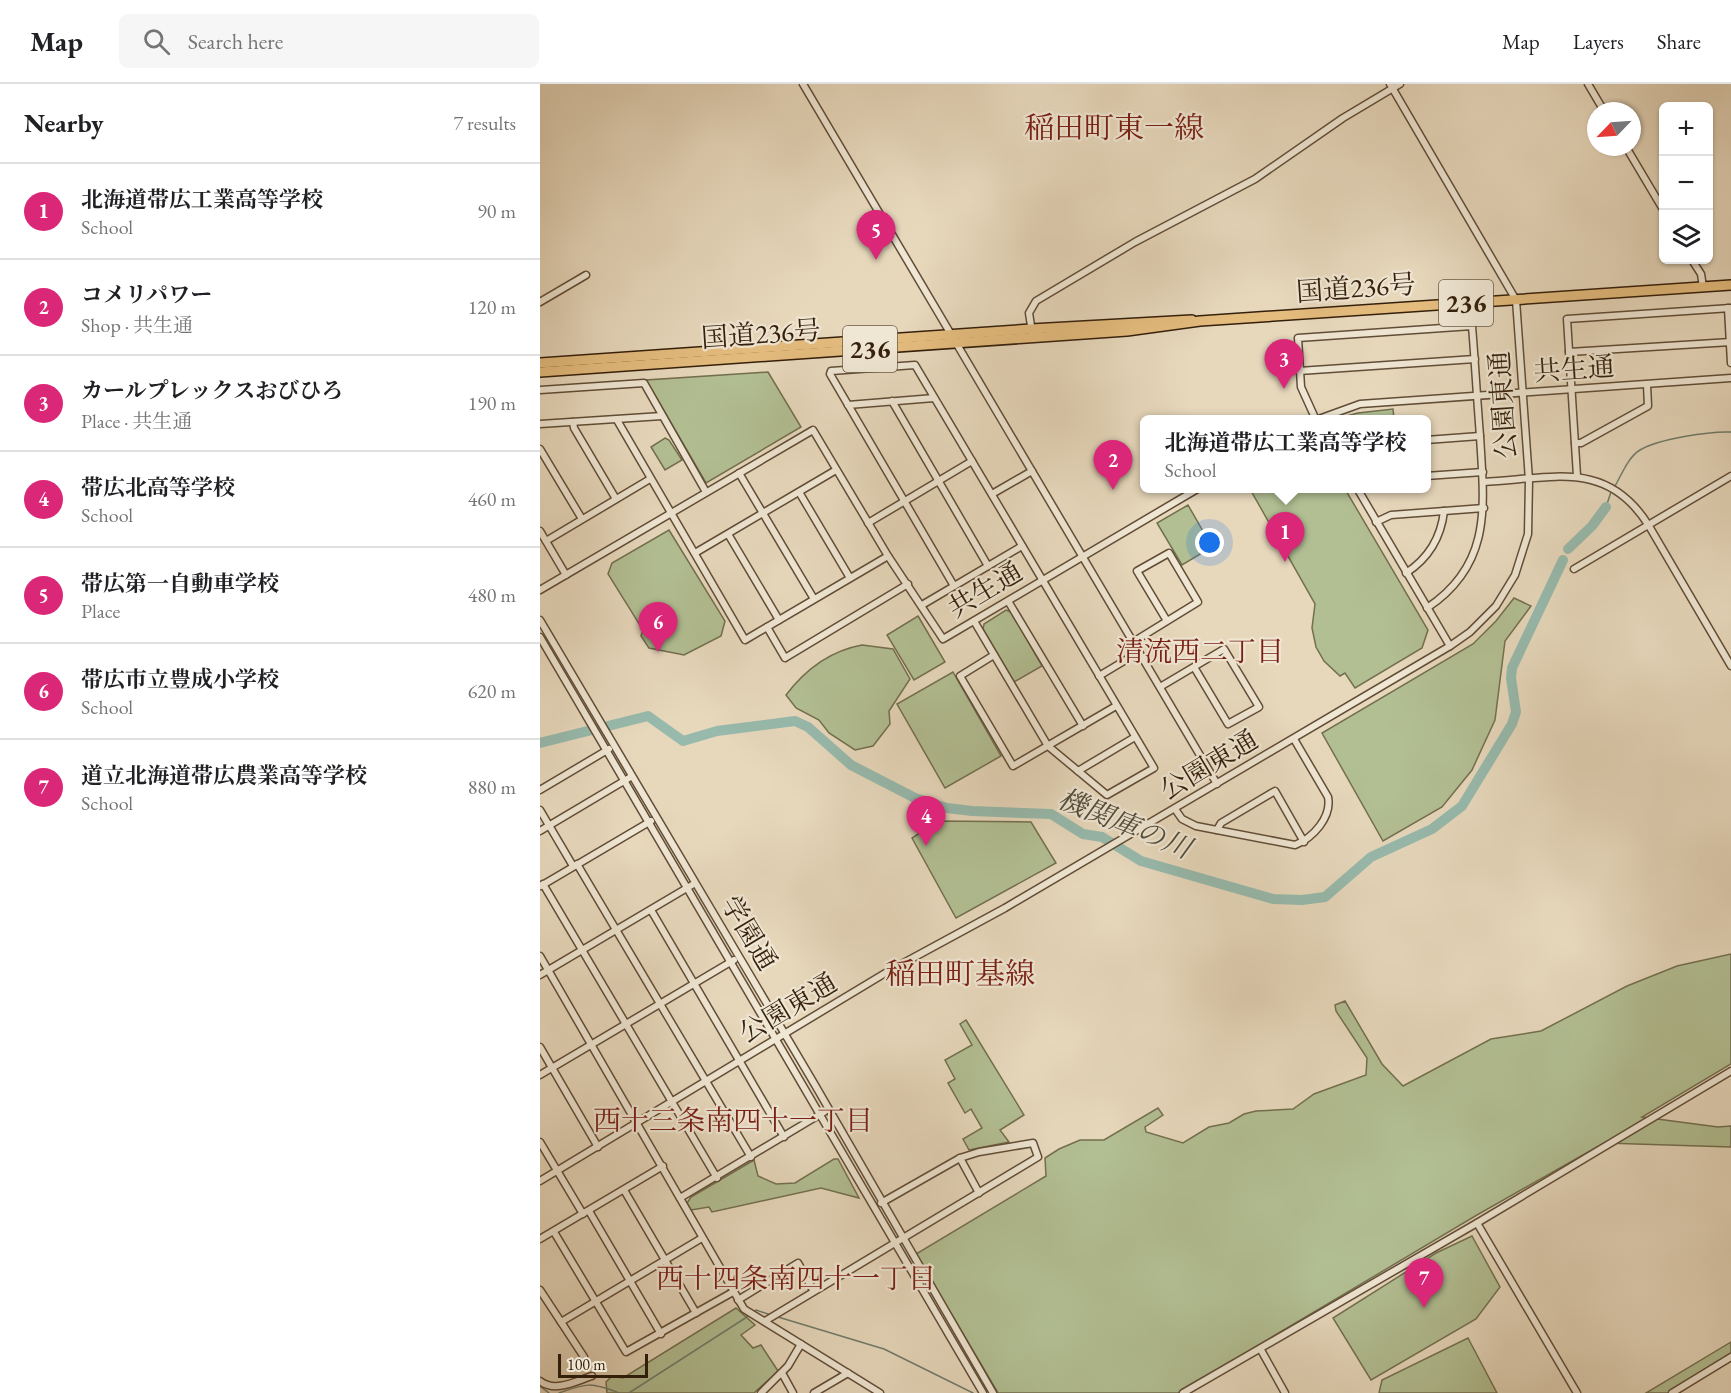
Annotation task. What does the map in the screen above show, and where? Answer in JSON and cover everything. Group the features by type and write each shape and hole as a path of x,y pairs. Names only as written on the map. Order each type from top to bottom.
{"highway":[{"name":"国道236号","path":"540,372 1032,333 1159,328 1200,321 1731,285"},
{"name":"国道236号","path":"540,363 955,339"}],"street":[{"path":"803,84 1217,784"},
{"path":"1032,333 1029,313 1036,301 1135,242 1255,179 1391,86 1400,84"},
{"path":"1588,84 1599,102"},
{"path":"1391,86 1516,300"},
{"path":"1631,156 1663,210"},
{"path":"1695,264 1701,274 1703,287"},
{"path":"540,302 586,275"},
{"name":"公園東通","path":"540,1181 887,972 1108,848 1294,739 1450,646 1488,616 1515,575 1528,534 1529,480 1516,300"},
{"path":"1577,476 1567,319 1729,308 1731,363"},
{"path":"1313,415 1304,399 1299,371 1298,338 1472,326 1484,508 1478,544 1466,570 1440,599 1427,608"},
{"path":"1569,352 1730,342"},
{"path":"1299,371 1475,359"},
{"path":"954,586 830,374 831,371 915,365 1154,768 1107,795 1048,746 974,621"},
{"name":"共生通","path":"1327,415 1360,404 1731,378"},
{"path":"540,390 644,383 706,492"},
{"path":"1575,443 1581,443 1648,406 1647,385"},
{"path":"848,405 934,398"},
{"path":"892,401 988,566"},
{"path":"540,424 662,416"},
{"path":"617,420 745,640 888,556"},
{"path":"573,422 574,428 616,499"},
{"name":"共生通","path":"739,473 813,430 867,523 943,639 1192,493"},
{"path":"1431,440 1480,436"},
{"path":"540,448 582,519"},
{"path":"867,523 972,461"},
{"path":"695,554 836,470"},
{"path":"992,494 1032,471"},
{"path":"1431,476 1483,472"},
{"path":"540,590 739,473 814,599"},
{"path":"1483,482 1577,476 1603,482 1625,495 1638,508 1649,525 1731,666"},
{"path":"1574,569 1731,476"},
{"path":"546,541 650,479"},
{"path":"799,492 850,578"},
{"path":"1361,493 1450,646"},
{"path":"1376,522 1391,515 1484,508"},
{"path":"1406,573 1424,560 1431,550 1443,524 1444,511"},
{"path":"540,531 566,575"},
{"path":"728,534 779,620"},
{"path":"922,605 1022,546"},
{"path":"1133,642 1198,602 1169,553 1137,571 1167,621"},
{"path":"767,627 785,658 908,584"},
{"path":"1008,601 1083,726"},
{"name":"学園通","path":"540,620 614,747 649,822 732,961 775,1040 993,1393"},
{"name":"学園通","path":"540,637 607,750 657,818 830,1109 983,1393"},
{"path":"540,655 556,646"},
{"path":"1160,687 1224,649 1259,707 1228,724 1194,667"},
{"path":"1099,676 1139,652"},
{"path":"994,655 960,676 1013,766 1116,706"},
{"path":"1078,771 1135,737"},
{"path":"1175,809 1188,824 1294,845 1304,842 1328,813 1329,804 1294,739"},
{"path":"540,790 614,747"},
{"path":"540,831 628,778"},
{"path":"1217,830 1221,823 1275,791 1304,842"},
{"path":"540,810 616,931 751,1157"},
{"path":"657,818 541,885 717,1178"},
{"path":"540,975 695,883"},
{"path":"651,910 784,1137"},
{"path":"540,956 744,1309 877,1392"},
{"path":"540,1075 740,957"},
{"path":"540,1047 598,1147"},
{"path":"1183,1393 1261,1350 1731,1071"},
{"path":"680,1198 830,1109"},
{"path":"540,1143 630,1281 661,1334"},
{"path":"765,1321 1038,1156 1033,1143 979,1152 960,1158 881,1203"},
{"path":"960,1158 979,1193"},
{"path":"540,1239 663,1166"},
{"path":"624,1190 696,1313"},
{"path":"1477,1223 1577,1393"},
{"path":"554,1232 626,1352 733,1292"},
{"path":"561,1322 702,1238"},
{"path":"738,1300 798,1263 813,1290"},
{"path":"540,1290 584,1358"},
{"path":"761,1393 782,1373 801,1344"},
{"path":"1261,1350 1285,1393"},
{"path":"1672,1393 1731,1357"},
{"path":"814,1393 848,1372"},
{"path":"782,1373 793,1393"},
{"path":"540,1381 551,1386 560,1386 592,1376"}],"green space":[{"path":"768,372 801,427 706,483 646,380"},
{"path":"1393,409 1394,415 1350,415"},
{"path":"665,438 669,440 682,460 665,470 651,447"},
{"path":"1252,493 1347,493 1428,630 1422,648 1355,688 1345,673 1340,676 1324,661 1316,647 1312,628 1315,604"},
{"path":"1188,505 1212,547 1182,565 1157,523"},
{"path":"669,530 725,621 721,636 684,655 649,648 641,636 643,630 608,574 612,563"},
{"path":"1514,598 1531,606 1505,641 1495,720 1472,770 1442,807 1383,841 1322,733 1473,644 1496,621"},
{"path":"1006,610 1011,612 1042,666 1014,682 983,629 984,624"},
{"path":"918,616 945,662 914,680 887,635"},
{"path":"862,645 893,649 910,679 889,711 890,724 873,746 855,750 829,733 819,720 796,708 786,695 801,677 828,657"},
{"path":"953,672 1001,756 945,788 897,704"},
{"path":"938,821 1031,822 1056,863 956,918 912,838"},
{"path":"1731,954 1731,1064 1642,1117 1718,1127 1731,1126 1731,1147 1604,1143 1477,1215 1178,1393 998,1393 916,1254 1046,1176 1045,1158 1059,1149 1080,1140 1104,1140 1158,1108 1163,1115 1145,1127 1146,1132 1183,1143 1209,1127 1229,1123 1244,1114 1293,1109 1314,1094 1366,1075 1367,1058 1336,1011 1335,1005 1345,1001 1382,1064 1403,1086 1491,1039 1541,1031 1627,986 1677,966"},
{"path":"966,1020 1024,1115 1000,1130 1009,1142 969,1150 963,1139 982,1128 971,1109 965,1113 948,1083 955,1079 945,1060 972,1045 960,1024"},
{"path":"834,1159 838,1159 859,1198 821,1188 712,1212 709,1207 691,1210 687,1203 691,1197 754,1160 758,1176 776,1184 795,1183"},
{"path":"1472,1236 1500,1287 1476,1319 1371,1380 1333,1318 1436,1253"},
{"path":"736,1308 755,1325 741,1335 753,1348 761,1345 778,1371 754,1393 607,1393 606,1382 612,1376 623,1378"},
{"path":"1468,1338 1497,1393 1379,1393 1382,1380"},
{"path":"1731,1342 1731,1361 1677,1393 1646,1393"}],"waterway":[{"name":"機関庫の川","path":"1614,488 1632,457 1648,446 1684,436 1731,432"},
{"name":"機関庫の川","path":"1606,507 1611,492"},
{"name":"機関庫の川","path":"1568,549 1592,526 1606,507"},
{"name":"機関庫の川","path":"540,743 648,716 683,741 717,731 795,721 808,727 851,765 915,798 947,808 972,811 1051,814 1083,834 1102,837 1141,861 1273,899 1302,900 1325,897 1371,857 1432,829 1462,806 1512,724 1516,712 1511,678 1512,668 1563,560"},
{"path":"753,1312 756,1310 771,1315"},
{"path":"629,1393 750,1315"},
{"path":"778,1317 884,1349 973,1393"},
{"path":"559,1393 589,1385 619,1393"},
{"path":"540,1386 549,1393"}],"place":[{"name":"帯広第一自動車学校","path":"876,260"},
{"name":"カールプレックスおびひろ","path":"1284,389"},
{"name":"コメリパワー","path":"1113,490"},
{"name":"北海道帯広工業高等学校","path":"1285,562"},
{"name":"帯広市立豊成小学校","path":"658,652"},
{"name":"帯広北高等学校","path":"926,846"},
{"name":"道立北海道帯広農業高等学校","path":"1424,1308"}],"district":[{"name":"稲田町東一線","path":"1114,128"},
{"name":"清流西二丁目","path":"1200,651"},
{"name":"稲田町基線","path":"960,974"},
{"name":"西十三条南四十一丁目","path":"733,1120"},
{"name":"西十四条南四十一丁目","path":"796,1278"}]}
